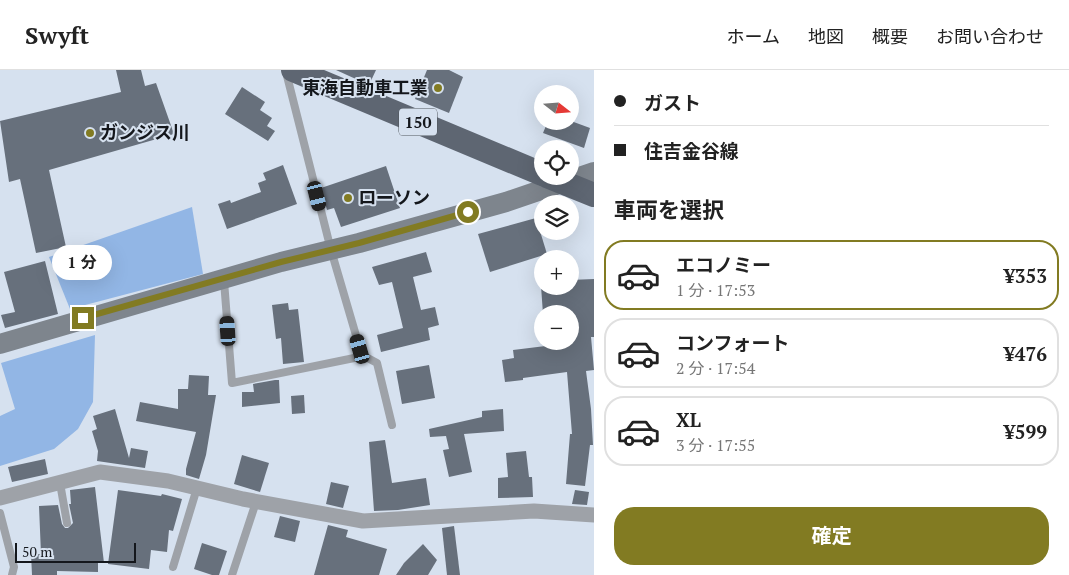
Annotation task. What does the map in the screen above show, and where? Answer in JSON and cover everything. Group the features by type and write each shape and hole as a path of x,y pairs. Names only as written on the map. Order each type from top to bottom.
{"highway":[{"name":"150","path":"293,70 534,171"},
{"name":"150","path":"568,185 594,195"}],"main road":[{"path":"579,174 594,172"},
{"path":"0,344 281,262 506,202 537,185"}],"street":[{"path":"0,498 100,472 168,482 256,502 363,521 534,511 594,515"}],"lane":[{"path":"285,70 331,250 360,349 364,356 377,363 392,425"},
{"path":"224,278 232,383 364,356"},
{"path":"60,483 67,523"},
{"path":"173,567 197,488"},
{"path":"232,575 256,502"},
{"path":"0,512 14,567 12,575"}],"shaded area":[{"path":"192,207 203,274 70,309 49,257"},
{"path":"95,335 93,402 78,429 54,449 0,466 0,416 15,409 1,363"}],"building":[{"path":"116,70 141,70 145,86 156,83 174,134 49,170 66,247 36,253 20,179 9,182 0,121 121,92"},
{"path":"336,70 376,70 369,85"},
{"path":"427,70 449,70 463,77 449,113 415,99"},
{"path":"242,87 265,102 260,110 272,118 267,126 275,131 268,141 225,114"},
{"path":"579,124 590,128 584,148 579,146 579,140 562,140 543,133 544,130 579,130"},
{"path":"283,165 297,204 227,229 218,204 230,200 231,203 261,192 258,183 266,180 263,173"},
{"path":"386,166 400,208 341,227 334,208 327,210 321,188"},
{"path":"534,219 534,240 543,240 546,250 534,250 534,258 490,272 478,234"},
{"path":"426,252 432,272 413,277 421,310 435,307 439,325 428,328 430,340 381,352 377,335 403,328 392,282 379,285 372,267"},
{"path":"45,261 58,314 5,328 1,315 15,312 4,272"},
{"path":"594,279 594,337 591,337 594,370 586,371 593,445 590,445 585,486 566,484 570,434 572,434 567,372 505,382 502,360 514,358 513,350 534,347 534,350 579,350 579,305 542,305 542,295 579,295 579,280"},
{"path":"288,303 289,310 298,309 304,362 283,364 281,338 276,339 272,305"},
{"path":"429,365 435,398 402,404 396,371"},
{"path":"189,375 209,376 208,395 216,395 206,455 199,479 186,475 196,432 136,421 140,402 178,409 178,389 188,389"},
{"path":"279,380 280,403 242,407 242,392 254,392 253,384"},
{"path":"304,395 305,413 292,414 291,396"},
{"path":"115,409 129,458 131,448 148,451 145,468 97,461 98,451 92,431 97,429 93,416"},
{"path":"503,409 504,431 464,434 472,472 449,477 443,450 449,449 446,436 430,437 429,429 482,417 482,411"},
{"path":"385,440 392,483 426,478 430,505 398,510 374,511 369,442"},
{"path":"526,451 529,477 532,477 533,497 498,498 498,478 508,477 506,453"},
{"path":"242,455 269,463 260,492 234,484"},
{"path":"45,459 48,474 12,482 8,467"},
{"path":"331,482 349,486 343,508 326,504"},
{"path":"95,487 104,563 98,563 98,572 57,571 57,575 32,575 31,554 41,554 39,506 58,505 62,524 65,528 68,528 73,523 69,504 71,504 70,490"},
{"path":"118,490 161,496 162,494 182,499 173,531 169,530 167,552 151,550 149,569 108,564"},
{"path":"575,490 589,492 587,505 572,504"},
{"path":"280,516 300,521 295,542 274,537"},
{"path":"328,525 348,530 346,537 387,549 379,575 314,575"},
{"path":"454,526 460,575 447,575 442,528"},
{"path":"202,543 227,551 219,575 212,575 194,569"},
{"path":"423,544 437,560 428,575 396,575 404,563"}],"place":[{"name":"東海自動車工業","path":"438,88"},
{"name":"ガンジス川","path":"90,133"},
{"name":"ローソン","path":"348,198"}],"route":[{"path":"83,318 468,212"}]}
